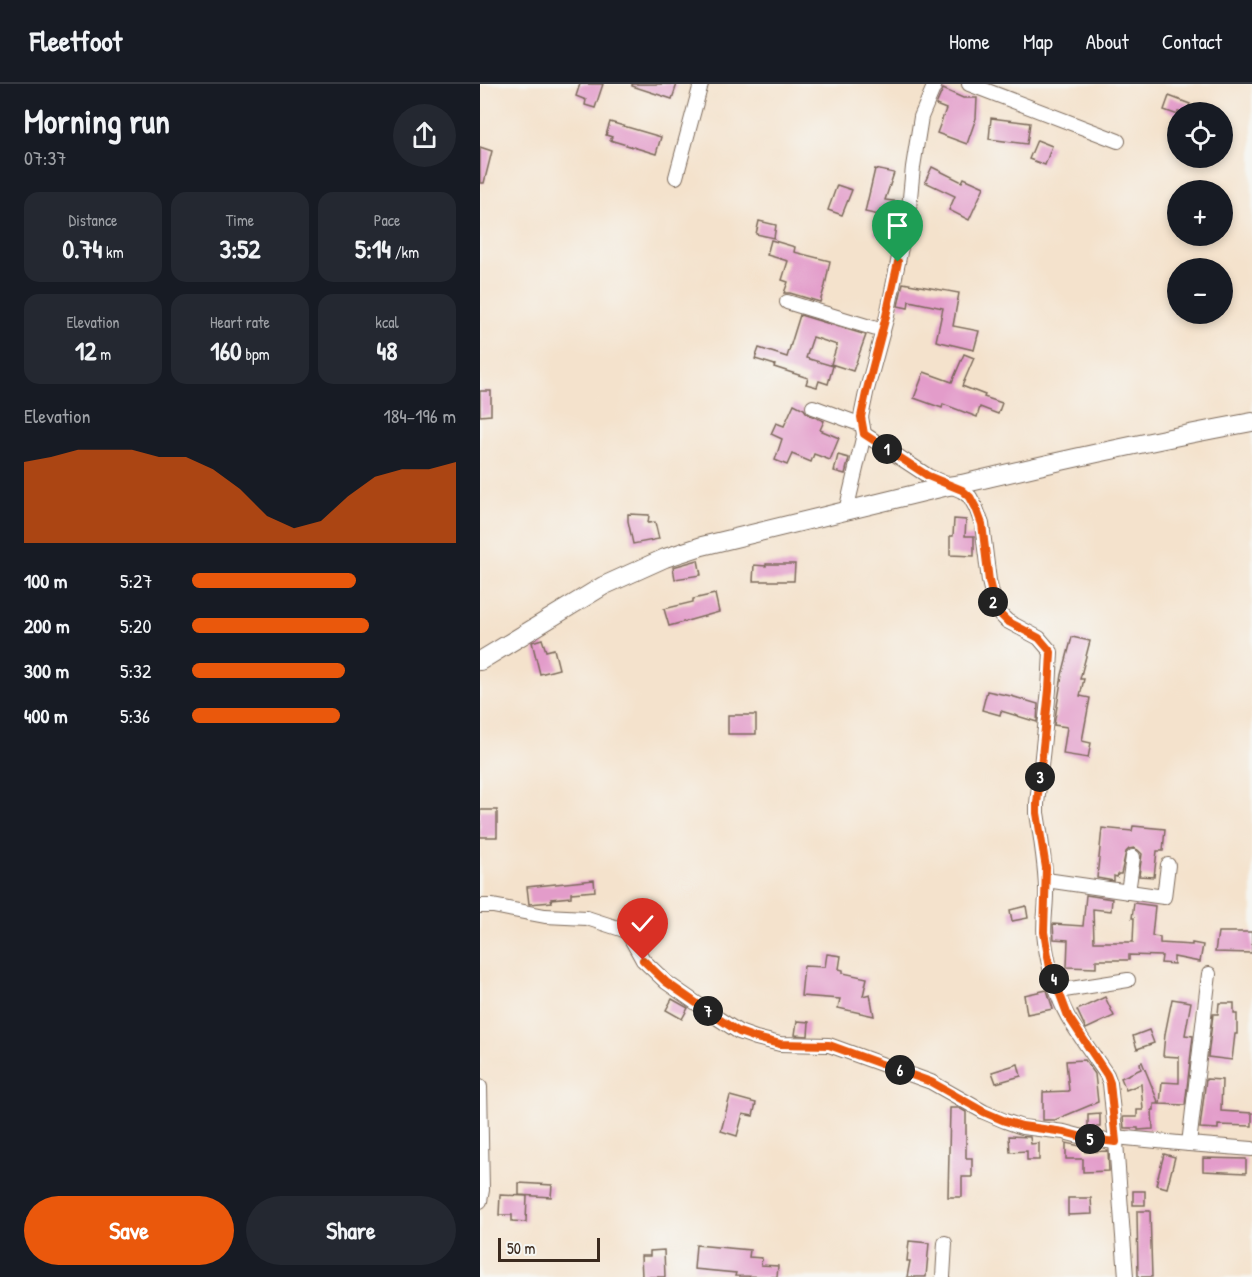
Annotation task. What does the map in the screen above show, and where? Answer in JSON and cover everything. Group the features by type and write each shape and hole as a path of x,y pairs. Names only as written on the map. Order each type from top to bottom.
{"street":[{"path":"676,177 701,84"},
{"path":"846,511 863,429 861,417 883,331 909,208 921,117 935,84"},
{"path":"969,84 1118,141"},
{"path":"787,302 883,331"},
{"path":"813,408 863,429 928,476 962,490 970,497 982,524 989,581 996,610 1007,621 1039,638 1051,652 1037,804 1046,868 1045,942 1050,968 1068,1016 1110,1083 1126,1277"},
{"path":"480,661 603,586 665,558 702,546 1071,458 1252,422"},
{"path":"1128,892 1133,856"},
{"path":"1046,880 1164,897 1168,865"},
{"path":"480,906 493,906 545,916 587,918 624,930 643,960 666,982 739,1032 780,1044 829,1045 931,1082 984,1112 1005,1121 1090,1139 1252,1149"},
{"path":"1189,1144 1209,974"},
{"path":"1058,991 1128,980"},
{"path":"480,1087 482,1156 480,1201"},
{"path":"943,1277 945,1243"}],"building":[{"path":"580,84 603,84 595,108 585,105 586,100 576,96"},
{"path":"632,84 677,84 672,99 632,86"},
{"path":"943,89 963,98 977,98 976,118 967,144 937,133 946,109 936,105"},
{"path":"1169,96 1185,102 1167,102 1167,111 1164,110"},
{"path":"991,118 1030,123 1027,144 989,139"},
{"path":"610,122 661,137 656,154 610,140 612,137 606,135"},
{"path":"1037,140 1052,146 1045,165 1029,159"},
{"path":"480,147 492,151 484,183 480,183"},
{"path":"932,167 962,182 964,178 984,187 969,220 949,210 955,196 925,182"},
{"path":"875,169 894,173 885,200 900,202 893,240 874,234 879,215 865,212"},
{"path":"837,185 852,190 842,215 828,210"},
{"path":"759,221 776,225 774,238 756,234"},
{"path":"771,240 795,247 794,252 830,261 820,302 784,293 788,282 782,280 788,261 767,255"},
{"path":"903,283 959,293 953,326 979,331 974,350 936,341 943,308 909,301 908,308 898,306"},
{"path":"800,315 866,335 853,371 831,364 837,345 813,337 806,358 833,366 828,384 819,381 817,387 806,384 808,378 755,359 759,348 787,357"},
{"path":"964,354 974,358 962,386 1002,403 998,414 980,407 977,417 943,404 942,408 914,398 924,372 952,382"},
{"path":"480,391 491,391 491,415 480,416"},
{"path":"794,404 824,421 820,430 839,438 830,460 814,454 811,462 792,454 787,465 775,460 782,439 771,434 776,423 784,426"},
{"path":"838,455 849,458 845,474 834,471"},
{"path":"628,514 649,515 648,523 655,522 659,539 633,544"},
{"path":"954,519 966,520 965,536 974,536 974,556 950,555 950,536 953,536"},
{"path":"698,560 701,575 675,579 673,567"},
{"path":"766,564 795,564 794,581 753,581 754,565 766,566"},
{"path":"715,594 719,612 669,626 664,609"},
{"path":"1072,637 1090,641 1080,679 1084,679 1080,696 1090,698 1082,741 1091,743 1088,758 1063,754 1067,727 1054,725 1062,675"},
{"path":"542,639 546,651 554,649 559,669 540,674 532,642"},
{"path":"987,691 1038,704 1037,722 1001,711 1000,715 982,710"},
{"path":"728,715 756,715 756,734 728,734"},
{"path":"480,810 497,810 497,837 480,837"},
{"path":"1133,826 1165,829 1163,851 1157,851 1154,877 1139,876 1142,854 1134,848 1126,852 1121,874 1114,876 1114,881 1097,878 1102,828 1132,831"},
{"path":"594,880 595,891 571,893 571,897 551,899 552,902 529,904 527,887"},
{"path":"1086,895 1112,899 1111,911 1093,909 1094,942 1133,942 1134,903 1155,906 1152,936 1160,937 1160,943 1203,945 1200,962 1174,957 1174,964 1161,963 1162,956 1129,955 1129,960 1096,960 1096,968 1067,967 1068,940 1054,939 1053,924 1083,926"},
{"path":"1026,906 1028,918 1012,921 1010,910"},
{"path":"1218,932 1252,932 1252,953 1215,952"},
{"path":"827,954 841,956 839,969 843,970 843,973 867,978 863,996 870,994 874,1016 838,1008 840,999 801,996 804,966 825,967"},
{"path":"1047,990 1053,1009 1027,1014 1024,995"},
{"path":"1105,997 1114,1016 1086,1029 1077,1010"},
{"path":"672,999 688,1008 682,1019 666,1010"},
{"path":"1172,999 1191,1002 1185,1035 1193,1036 1185,1105 1160,1104 1162,1082 1179,1083 1179,1057 1163,1056"},
{"path":"1219,1003 1234,1003 1234,1014 1237,1014 1237,1034 1235,1034 1232,1060 1208,1057 1213,1014 1218,1014"},
{"path":"797,1021 809,1022 808,1036 795,1035"},
{"path":"1149,1030 1154,1043 1137,1049 1133,1036"},
{"path":"1085,1060 1095,1074 1098,1102 1055,1120 1043,1120 1043,1092 1069,1091 1066,1061"},
{"path":"1142,1062 1159,1104 1154,1104 1154,1110 1152,1110 1153,1129 1124,1128 1123,1117 1137,1117 1137,1110 1143,1110 1141,1084 1126,1090 1121,1078 1141,1069 1140,1063"},
{"path":"1018,1064 1021,1076 996,1083 992,1072"},
{"path":"1206,1079 1222,1080 1221,1111 1252,1113 1252,1126 1218,1125 1218,1129 1200,1128"},
{"path":"730,1096 756,1103 753,1116 743,1114 737,1136 721,1131"},
{"path":"950,1108 959,1108 966,1112 966,1158 972,1158 972,1177 962,1177 962,1197 948,1197"},
{"path":"1100,1113 1100,1127 1088,1127 1088,1114"},
{"path":"1009,1136 1030,1137 1031,1144 1039,1143 1039,1160 1027,1160 1027,1151 1010,1152"},
{"path":"1066,1143 1085,1147 1085,1152 1108,1151 1109,1171 1083,1172 1083,1159 1066,1159"},
{"path":"1164,1154 1175,1157 1167,1188 1156,1185"},
{"path":"1203,1158 1246,1159 1246,1173 1203,1171"},
{"path":"519,1183 552,1185 551,1197 519,1195"},
{"path":"1133,1191 1145,1191 1145,1205 1133,1205"},
{"path":"500,1195 527,1196 526,1222 512,1221 512,1215 499,1215"},
{"path":"1068,1198 1091,1198 1092,1214 1068,1215"},
{"path":"1137,1211 1150,1211 1152,1277 1138,1277"},
{"path":"909,1241 929,1243 926,1277 907,1277 910,1261 907,1261"},
{"path":"696,1245 750,1250 749,1257 762,1258 761,1265 778,1266 777,1277 735,1276 736,1273 694,1269"},
{"path":"664,1250 665,1277 642,1277 641,1256 650,1256 650,1251"}],"route":[{"path":"643,960 666,982 739,1032 780,1044 829,1045 931,1082 984,1112 1005,1121 1090,1139 1116,1142 1110,1083 1062,1004 1050,968 1045,942 1046,868 1037,804 1051,652 1039,638 1007,621 996,610 989,581 982,524 970,497 962,490 928,476 864,434 861,417 898,262"}]}
